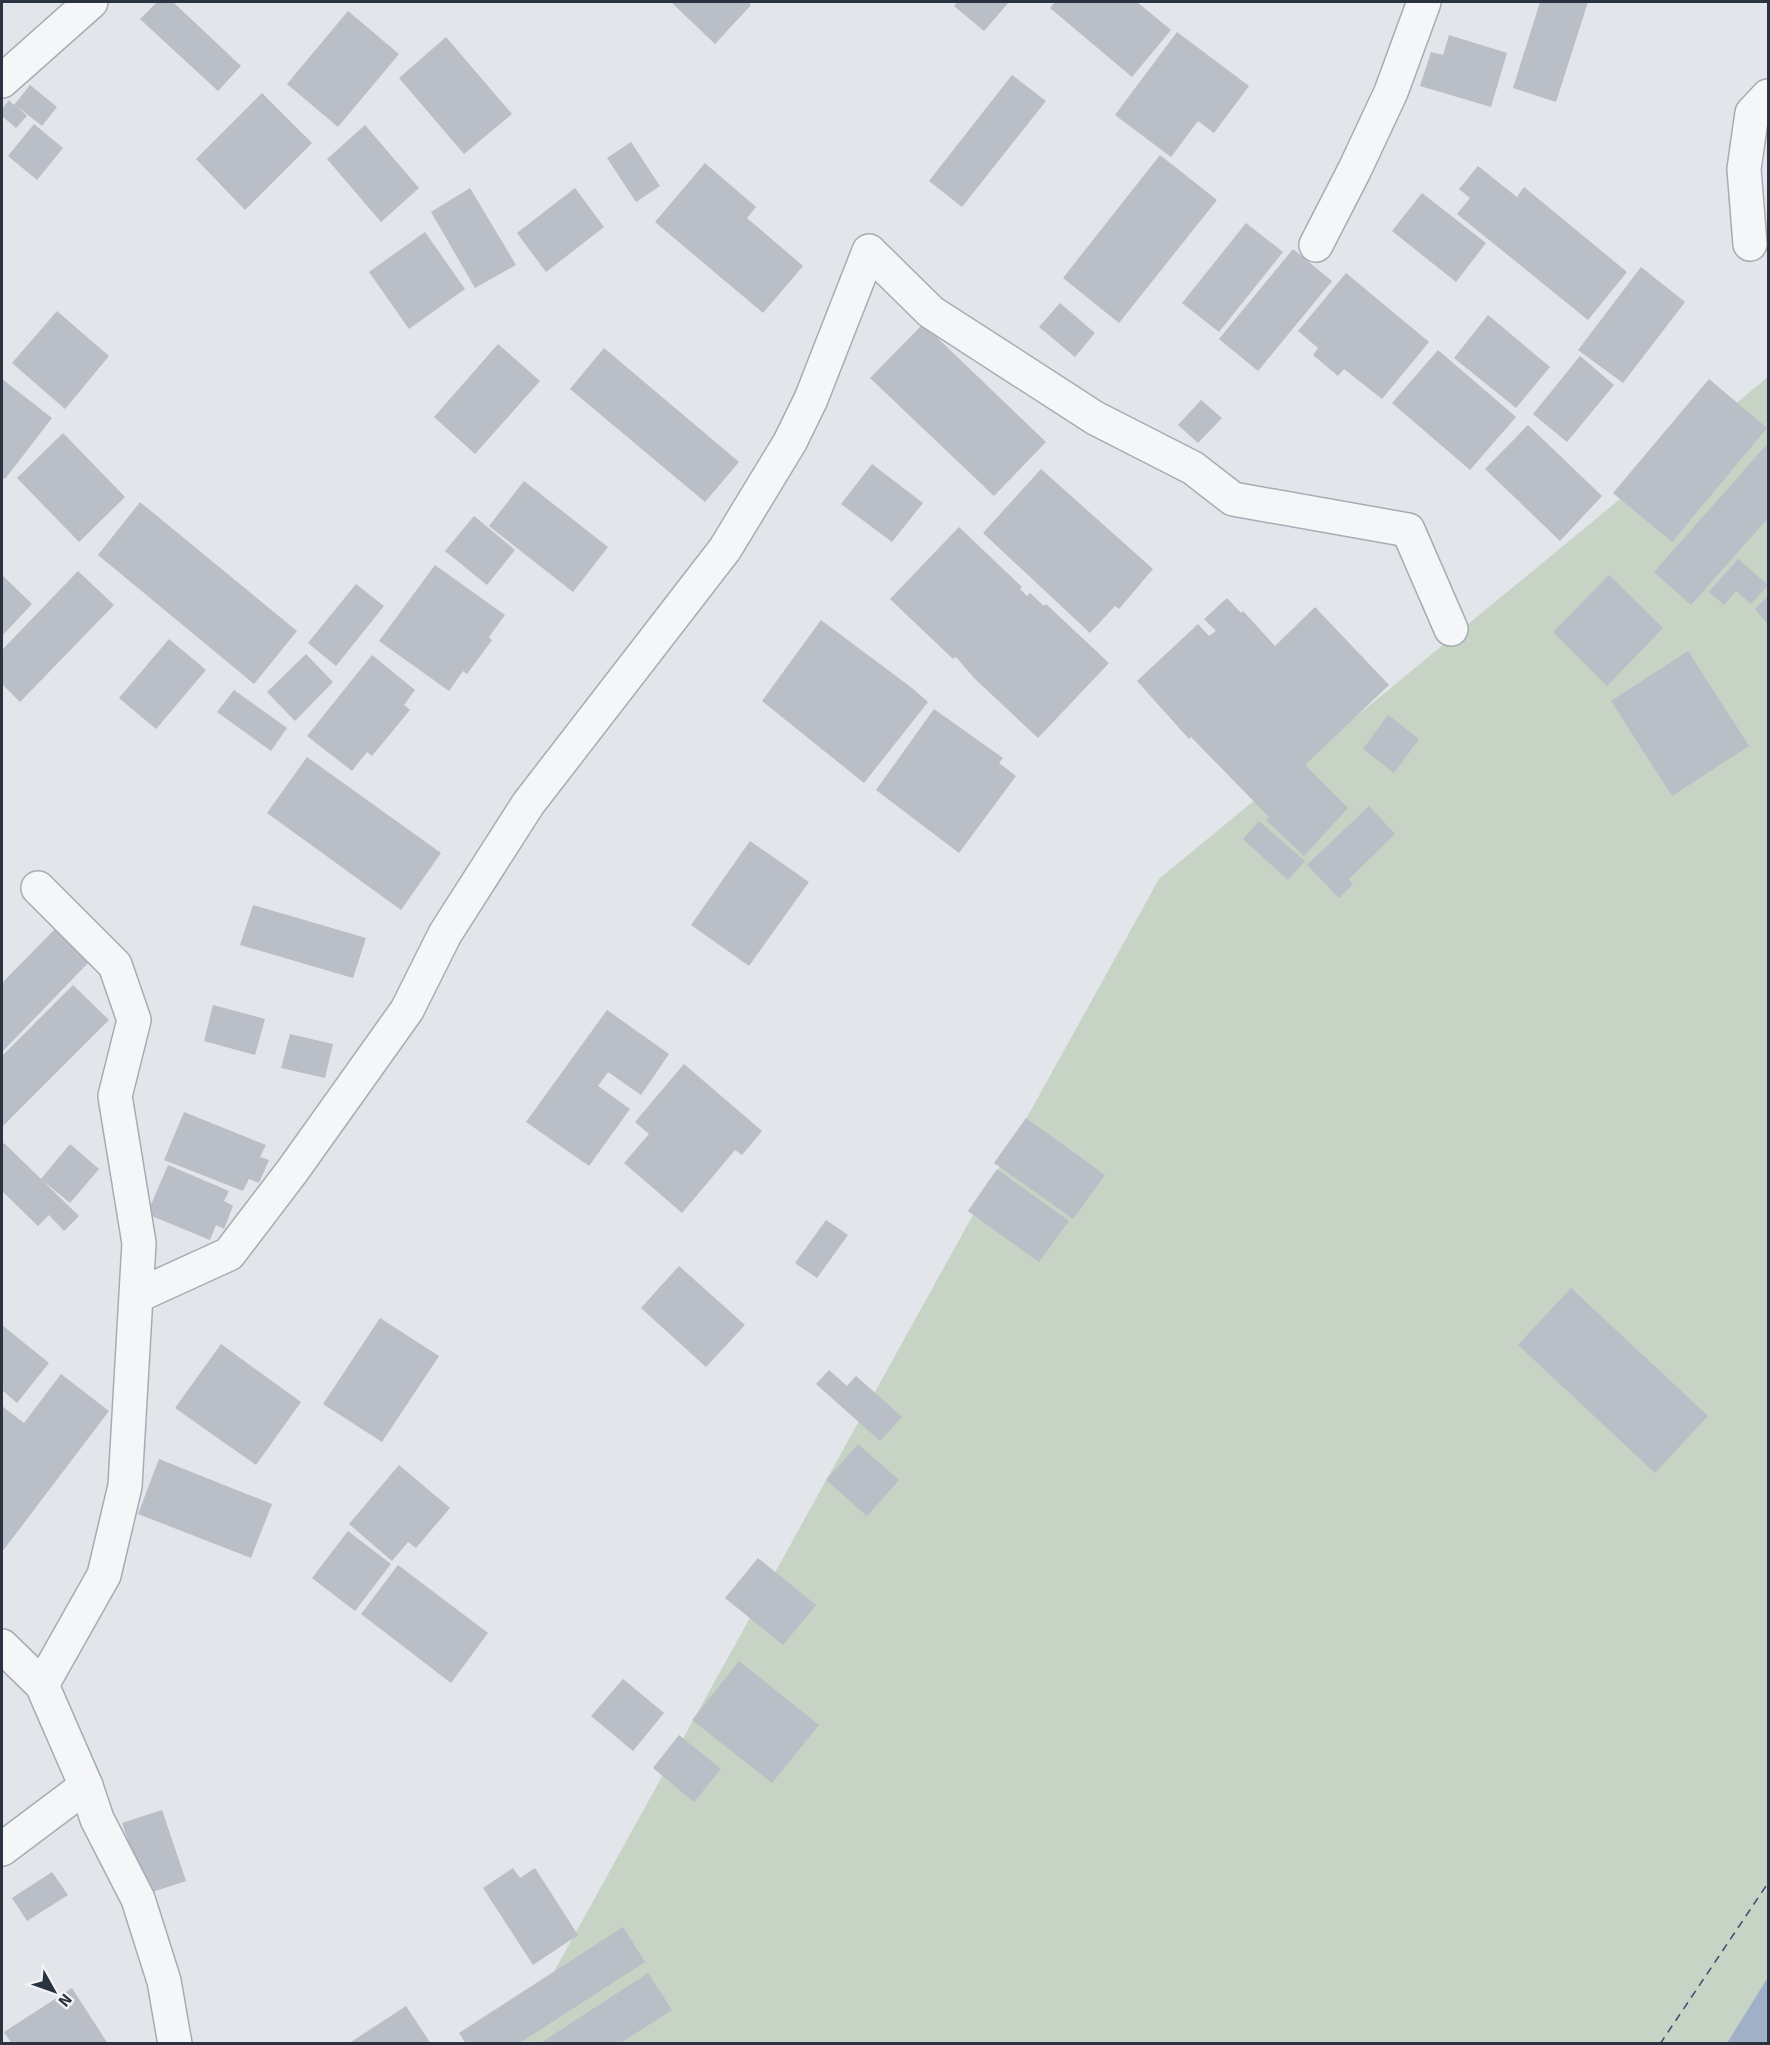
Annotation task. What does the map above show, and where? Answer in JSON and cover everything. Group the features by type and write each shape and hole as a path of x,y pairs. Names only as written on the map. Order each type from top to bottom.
{"street":[{"path":"3,75 91,2"},
{"path":"1316,245 1355,170 1391,92 1424,2"},
{"path":"1750,244 1744,169 1752,113 1768,96"},
{"path":"137,1296 229,1254 293,1170 407,1010 446,934 528,804 725,549 795,431 811,399 869,251 931,312 1095,418 1193,468 1233,499 1408,530 1451,629"},
{"path":"38,888 115,965 134,1020 116,1096 139,1243 125,1486 104,1575 42,1684"},
{"path":"2,1646 42,1684 86,1786 97,1819 138,1899 164,1981 175,2043"},
{"path":"2,1849 86,1786"}],"green space":[{"path":"1768,377 1768,1977 1727,2043 514,2044 1159,879"}],"water":[{"path":"1768,1977 1768,2043 1727,2043"}],"building":[{"path":"157,2 173,2 241,66 218,91 140,19"},
{"path":"671,2 748,2 751,5 715,44"},
{"path":"957,2 1009,2 984,31 954,6"},
{"path":"1055,2 1137,2 1171,30 1132,77 1050,8"},
{"path":"1540,2 1588,2 1556,102 1513,88"},
{"path":"348,11 399,54 338,127 287,84"},
{"path":"1177,32 1249,86 1214,133 1198,121 1171,157 1115,115"},
{"path":"1449,35 1507,53 1491,107 1420,86 1431,52 1443,55"},
{"path":"446,37 512,114 464,154 399,78"},
{"path":"1012,75 1046,101 962,207 929,181"},
{"path":"30,85 57,107 42,126 18,107 27,116 16,128 2,116 2,109 9,100 14,105"},
{"path":"262,93 312,143 245,210 196,159"},
{"path":"34,124 63,148 37,180 8,156"},
{"path":"365,125 419,188 381,222 327,159"},
{"path":"631,142 660,186 636,202 607,158"},
{"path":"1160,155 1217,200 1119,323 1063,278"},
{"path":"705,163 756,207 747,218 803,266 763,313 655,222"},
{"path":"1478,166 1517,197 1524,187 1627,272 1588,320 1457,214 1470,198 1459,189"},
{"path":"470,188 516,265 475,288 431,212"},
{"path":"575,188 604,227 546,272 517,233"},
{"path":"1422,193 1486,243 1456,282 1392,231"},
{"path":"1246,223 1283,252 1219,332 1182,303"},
{"path":"425,232 465,289 409,329 369,272"},
{"path":"1293,249 1332,281 1258,371 1219,339"},
{"path":"1641,267 1685,302 1623,383 1578,350"},
{"path":"1346,273 1429,342 1382,399 1344,369 1338,376 1313,355 1318,348 1298,331"},
{"path":"1060,303 1095,333 1075,357 1039,327"},
{"path":"57,311 109,356 65,409 12,363"},
{"path":"1488,315 1550,367 1516,408 1454,358"},
{"path":"923,324 1046,442 994,496 870,378"},
{"path":"498,344 540,381 475,454 434,417"},
{"path":"604,348 739,462 705,502 570,389"},
{"path":"1438,350 1516,417 1470,470 1392,403"},
{"path":"1580,356 1614,385 1567,442 1533,414"},
{"path":"2,379 52,418 5,479 2,477"},
{"path":"1709,379 1767,428 1672,542 1613,493"},
{"path":"1201,400 1222,418 1198,443 1178,425"},
{"path":"1528,425 1602,496 1560,541 1485,469"},
{"path":"63,433 125,497 79,542 17,478"},
{"path":"1768,443 1768,518 1691,605 1654,572"},
{"path":"872,464 923,503 892,542 841,504"},
{"path":"1041,469 1153,569 1119,609 1115,606 1090,633 983,533"},
{"path":"524,481 608,547 573,592 489,526"},
{"path":"140,502 297,631 254,684 98,555"},
{"path":"474,516 515,550 487,585 445,551"},
{"path":"959,527 1022,587 1020,589 1027,596 1030,593 1044,606 1046,604 1109,663 1038,738 975,679 956,657 953,659 890,599"},
{"path":"1738,559 1768,585 1751,604 1736,591 1724,605 1709,592"},
{"path":"435,565 505,615 489,637 492,640 467,674 463,671 449,691 379,641"},
{"path":"78,571 114,605 20,702 2,684 2,650"},
{"path":"2,575 32,604 2,636"},
{"path":"1609,575 1663,628 1607,686 1553,632"},
{"path":"356,584 384,606 336,666 308,643"},
{"path":"1768,596 1768,624 1755,609"},
{"path":"1227,598 1241,613 1243,611 1275,646 1315,607 1389,685 1305,765 1348,808 1304,856 1266,820 1269,817 1191,737 1189,739 1137,681 1198,624 1209,636 1216,631 1204,619"},
{"path":"821,620 928,702 864,783 762,701"},
{"path":"169,639 206,670 156,729 119,698"},
{"path":"1688,651 1749,746 1672,796 1611,701"},
{"path":"306,654 333,682 295,721 267,692"},
{"path":"372,655 415,690 404,705 410,710 372,756 367,752 352,771 307,736"},
{"path":"234,690 287,728 271,751 217,712"},
{"path":"934,709 1003,758 999,763 1016,776 959,853 876,790"},
{"path":"1388,715 1419,739 1394,773 1363,749"},
{"path":"307,757 441,853 401,910 267,813"},
{"path":"1369,806 1395,834 1349,879 1353,884 1339,898 1307,865"},
{"path":"1259,821 1305,861 1288,880 1243,839"},
{"path":"750,841 809,882 749,966 691,925"},
{"path":"253,905 366,938 353,978 240,945"},
{"path":"55,929 89,962 2,1052 2,983"},
{"path":"73,985 109,1020 2,1127 2,1056"},
{"path":"213,1005 265,1019 255,1055 204,1041"},
{"path":"607,1010 669,1054 641,1095 608,1072 598,1086 630,1109 589,1166 526,1122"},
{"path":"290,1034 333,1044 325,1078 281,1068"},
{"path":"684,1064 762,1131 742,1155 735,1150 682,1213 624,1163 649,1134 635,1122"},
{"path":"184,1112 266,1145 260,1157 269,1160 259,1183 249,1179 243,1191 164,1160"},
{"path":"1026,1118 1105,1175 1073,1219 994,1163"},
{"path":"4,1143 41,1179 70,1144 99,1169 70,1203 42,1180 79,1216 64,1231 49,1215 38,1226 2,1191 2,1146"},
{"path":"168,1165 229,1191 224,1201 233,1206 224,1229 216,1225 210,1240 147,1214"},
{"path":"997,1169 1069,1221 1039,1262 968,1211"},
{"path":"826,1220 848,1235 817,1278 795,1263"},
{"path":"679,1266 745,1325 706,1367 641,1308"},
{"path":"1571,1288 1708,1416 1655,1473 1518,1345"},
{"path":"380,1318 439,1356 382,1442 323,1404"},
{"path":"2,1325 49,1363 17,1403 2,1390"},
{"path":"221,1344 301,1402 256,1465 175,1408"},
{"path":"829,1370 847,1386 856,1376 902,1417 880,1441 816,1384"},
{"path":"61,1374 109,1411 2,1552 2,1406 24,1423"},
{"path":"858,1444 899,1480 867,1516 826,1480"},
{"path":"159,1459 272,1504 251,1558 138,1514"},
{"path":"399,1465 450,1508 416,1548 408,1542 392,1561 349,1524"},
{"path":"348,1531 391,1564 355,1611 312,1578"},
{"path":"758,1558 816,1605 783,1645 725,1598"},
{"path":"398,1565 488,1633 451,1683 361,1614"},
{"path":"739,1661 819,1725 772,1783 692,1720"},
{"path":"623,1679 664,1713 633,1751 591,1716"},
{"path":"679,1735 721,1769 694,1802 653,1768"},
{"path":"162,1810 186,1881 146,1894 122,1823"},
{"path":"513,1868 520,1878 535,1868 578,1935 533,1965 483,1888"},
{"path":"52,1872 68,1895 27,1921 12,1898"},
{"path":"623,1927 645,1962 518,2044 466,2044 459,2033"},
{"path":"648,1973 672,2010 619,2044 539,2044"},
{"path":"72,1988 108,2044 12,2044 4,2032"},
{"path":"406,2006 431,2044 348,2044"}],"ferry route":[{"path":"1660,2044 1768,1883"}]}
